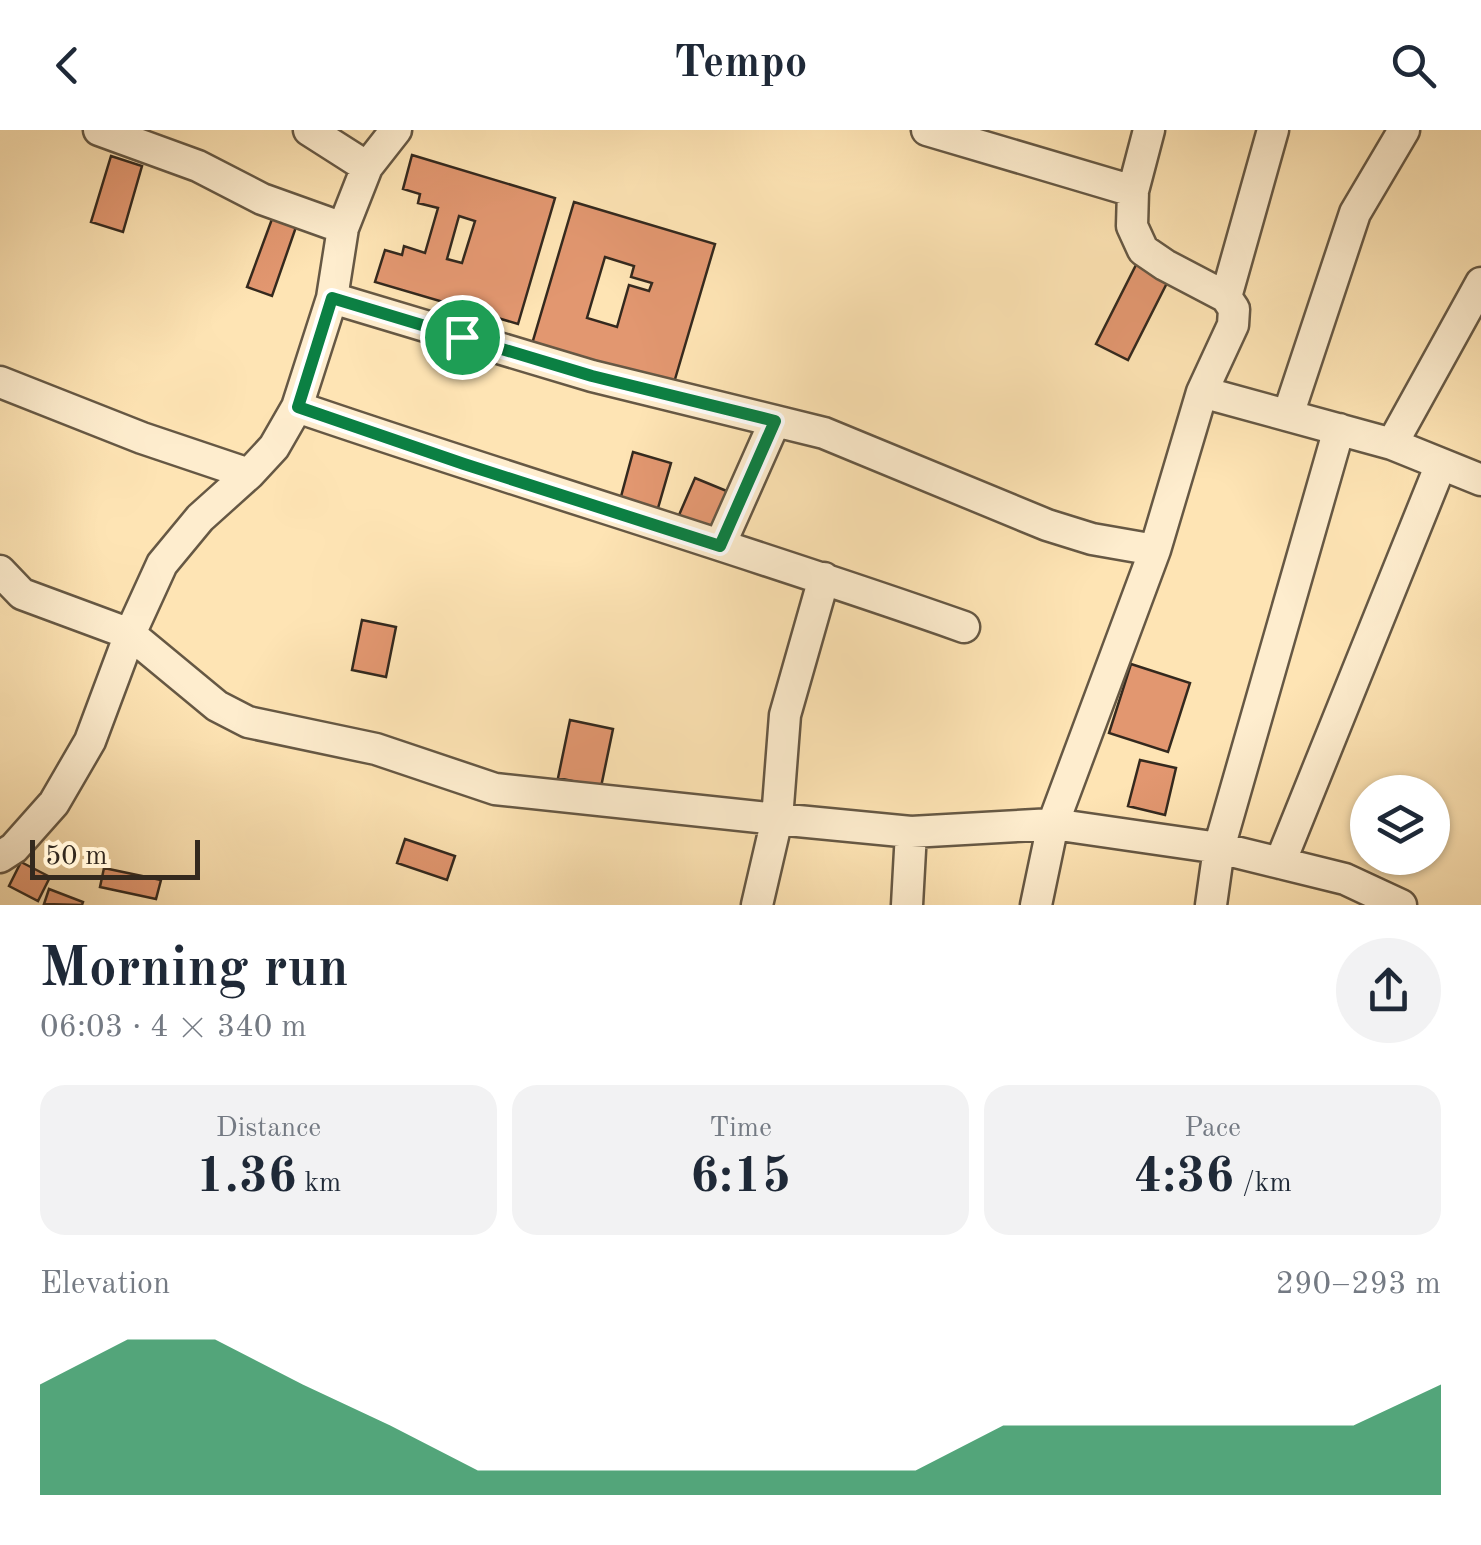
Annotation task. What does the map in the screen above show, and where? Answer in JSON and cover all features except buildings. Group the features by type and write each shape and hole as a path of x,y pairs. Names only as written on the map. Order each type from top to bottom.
{"street":[{"path":"98,130 198,166 262,198 344,228"},
{"path":"308,130 368,166"},
{"path":"0,857 14,848 54,802 90,742 130,634 162,564 200,518 274,447 298,407 332,298 344,228 368,166 396,130"},
{"path":"927,130 1132,190"},
{"path":"1036,905 1052,824 1155,550 1202,392 1232,325 1234,309 1226,297 1143,250 1132,226 1132,190 1149,130"},
{"path":"1226,297 1273,130"},
{"path":"1288,415 1355,213 1404,130"},
{"path":"1392,444 1481,284"},
{"path":"332,298 592,376 824,433 1047,525 1092,539 1155,550"},
{"path":"0,382 142,438 249,474"},
{"path":"1202,392 1392,444 1481,480"},
{"path":"298,407 964,626"},
{"path":"720,546 775,421"},
{"path":"1211,905 1219,848 1339,430"},
{"path":"1280,863 1441,464"},
{"path":"0,571 22,594 130,634 217,706 248,722 376,749 495,788 911,832 1052,824 1219,848 1345,879 1401,905"},
{"path":"757,905 776,820 785,715 824,578"},
{"path":"907,905 911,832"}],"route":[{"path":"332,298 462,337 592,376 775,421 720,546 298,407 332,298"}]}
